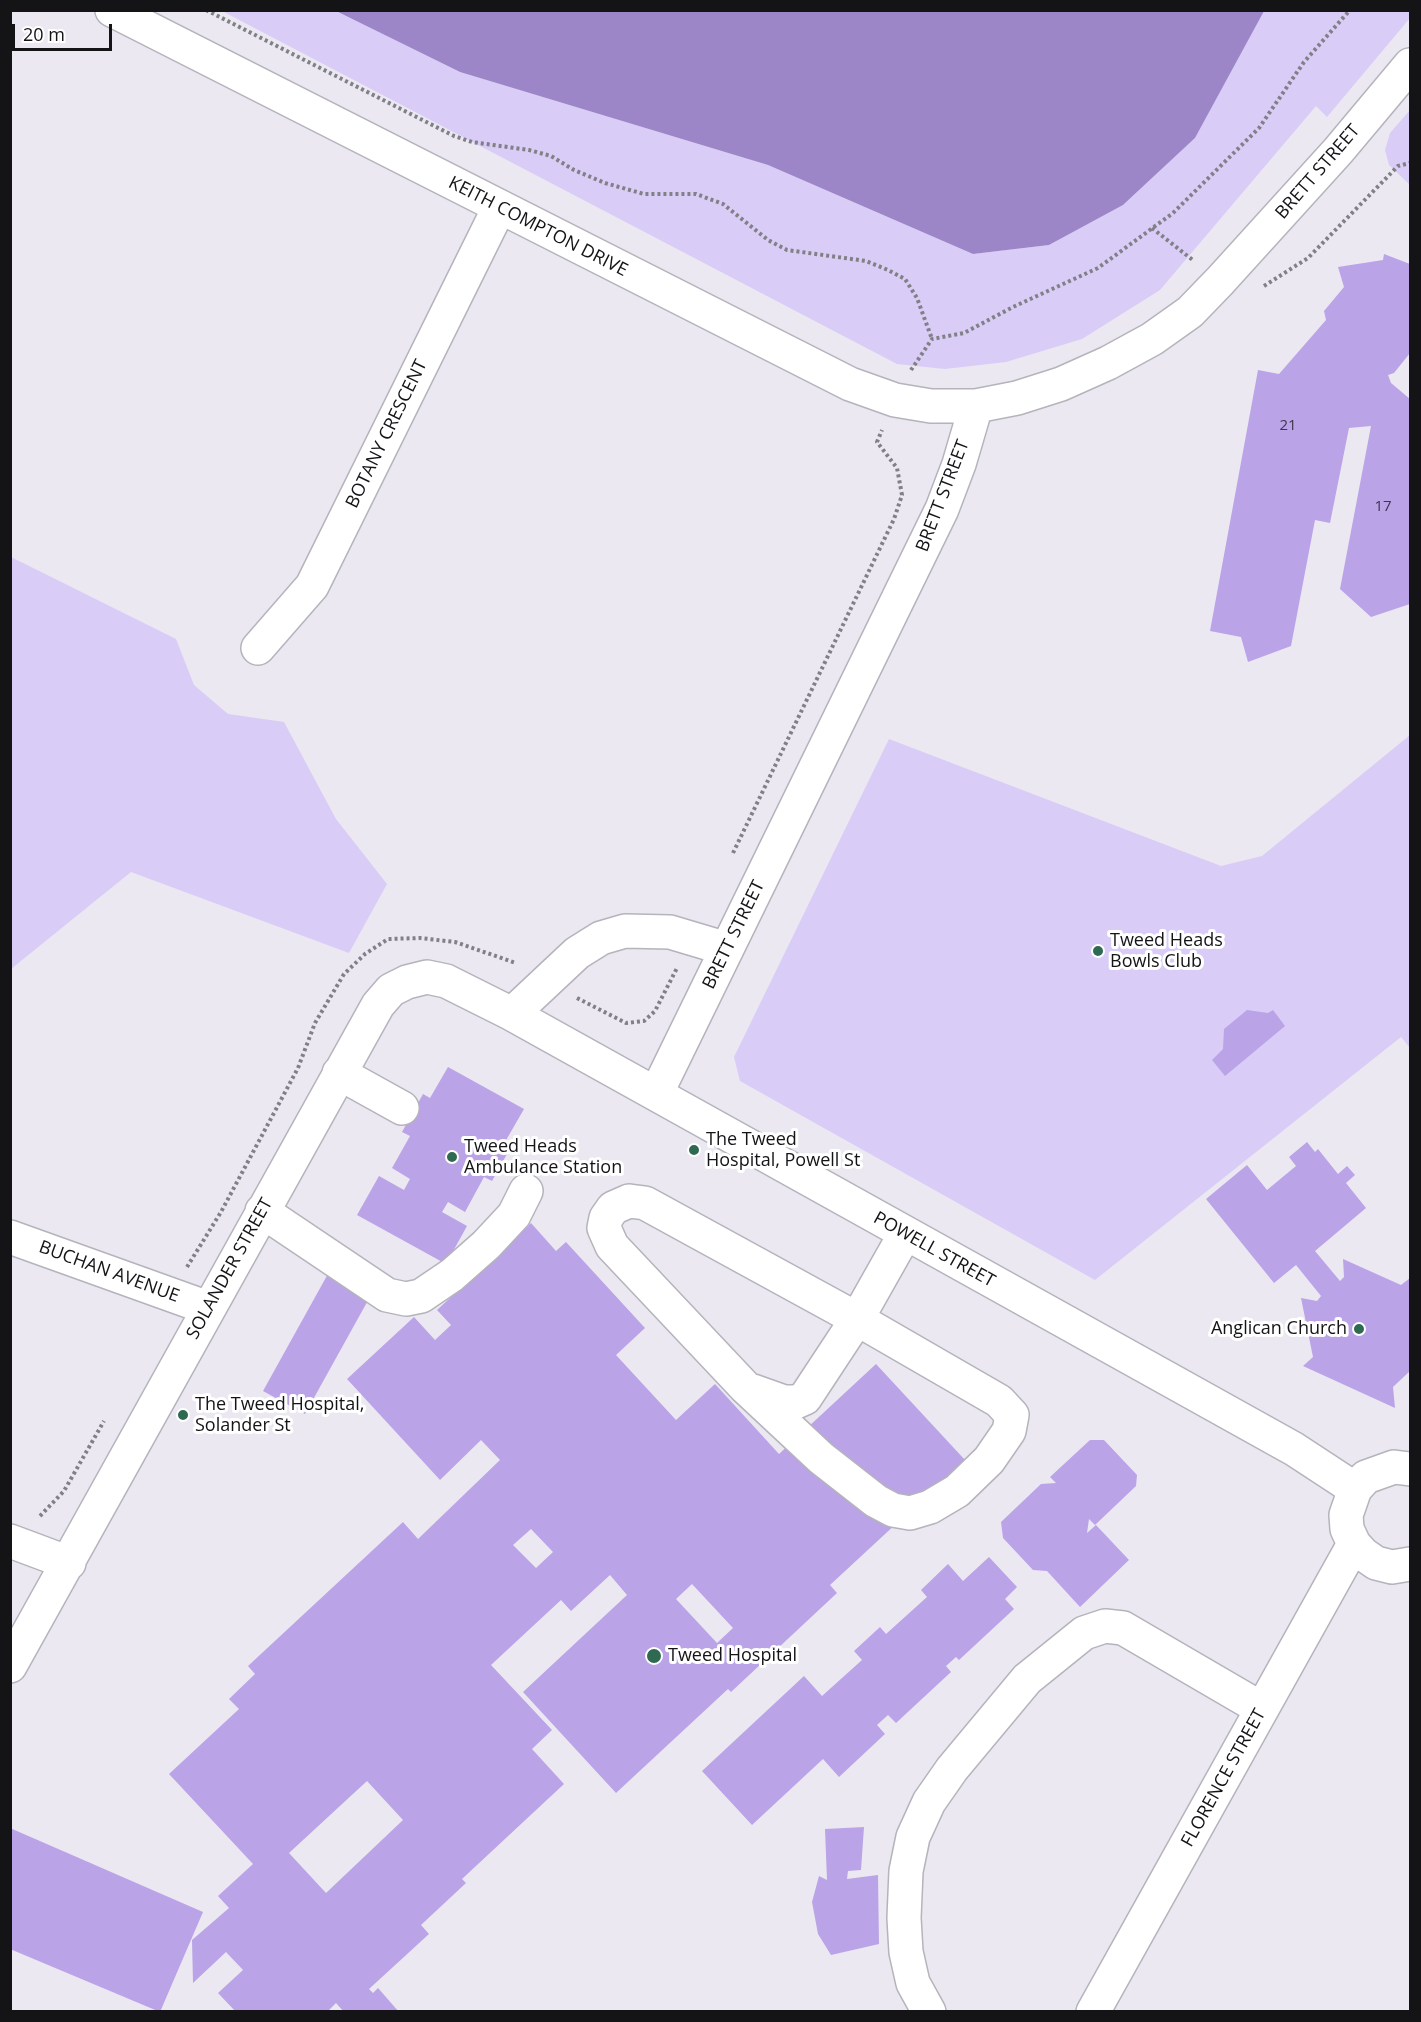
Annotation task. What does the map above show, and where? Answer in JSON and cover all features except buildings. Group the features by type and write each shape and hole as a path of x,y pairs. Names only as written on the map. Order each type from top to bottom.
{"street":[{"name":"KEITH COMPTON DRIVE","path":"112,10 850,384 895,400 932,406 976,406"},
{"name":"BRETT STREET","path":"656,1094 942,509 959,464 976,406 1060,384 1108,363 1152,339 1190,312 1268,229 1410,65"},
{"name":"BOTANY CRESCENT","path":"258,648 312,586 499,208"},
{"path":"512,1014 577,953 601,938 625,931 648,929 692,937 727,949"},
{"name":"SOLANDER STREET","path":"10,1666 378,1005 392,990 407,982 427,977 446,981 512,1014"},
{"name":"POWELL STREET","path":"512,1014 1294,1449 1355,1489"},
{"path":"339,1072 402,1108"},
{"path":"262,1211 387,1295 406,1299 421,1296 486,1245 514,1215 526,1191"},
{"path":"629,1201 645,1203 857,1318 999,1401 1012,1415 1009,1431 989,1460 957,1491 939,1502 910,1513 893,1510 876,1501 821,1458 745,1387 612,1246 604,1228 606,1218 620,1203 629,1201"},
{"path":"745,1387 769,1399 784,1402 796,1402 806,1398 857,1318 905,1234"},
{"name":"BUCHAN AVENUE","path":"10,1237 208,1308"},
{"path":"1410,1470 1394,1467 1379,1470 1365,1477 1355,1489 1346,1515 1347,1529 1354,1544 1376,1563 1392,1567 1410,1564"},
{"path":"14,1543 69,1563"},
{"name":"FLORENCE STREET","path":"1093,2012 1354,1544"},
{"path":"929,2012 914,1983 906,1952 904,1918 906,1871 913,1837 929,1802 952,1769 1027,1679 1084,1633 1106,1626 1123,1628 1263,1709"}],"path":[{"path":"206,10 454,136 472,142 529,150 550,156 574,170 605,183 644,194 696,194 723,204 768,240 787,250 866,261 888,270 905,279 917,298 932,339"},
{"path":"728,864 894,519 902,495 897,468 878,442 895,400 932,339 964,333 1013,307 1098,268 1173,213 1259,129 1304,62 1350,10"},
{"path":"1261,288 1308,258 1398,166 1410,163"},
{"path":"1152,228 1201,266"},
{"path":"173,1295 298,1068 315,1023 344,974 365,954 388,939 420,938 455,942 522,965 573,996 626,1023 644,1022 655,1011 692,937"},
{"path":"14,1543 46,1507 64,1491 106,1419"}],"shaded area":[{"path":"1410,10 1410,18 1327,117 1316,106 1160,290 1082,339 1006,362 945,369 897,364 222,11 336,11 460,72 768,165 973,254 1049,245 1123,205 1195,138 1263,11"},
{"path":"336,11 1264,11 1195,138 1123,205 1049,245 973,254 768,165 460,72"},
{"path":"1410,110 1410,185 1389,165 1385,150 1390,133"},
{"path":"11,557 176,639 194,685 228,714 284,722 336,819 387,884 349,953 131,872 11,969"},
{"name":"Tweed Heads Bowls Club","path":"1410,735 1410,1048 1401,1037 1095,1280 740,1081 734,1057 889,739 1221,866 1262,856"}],"place":[{"name":"Tweed Heads Bowls Club","path":"1098,951"},
{"name":"The Tweed Hospital, Powell St","path":"694,1150"},
{"name":"Tweed Heads Ambulance Station","path":"452,1157"},
{"name":"Anglican Church","path":"1359,1329"},
{"name":"The Tweed Hospital, Solander St","path":"183,1415"},
{"name":"Tweed Hospital","path":"654,1656"}]}
